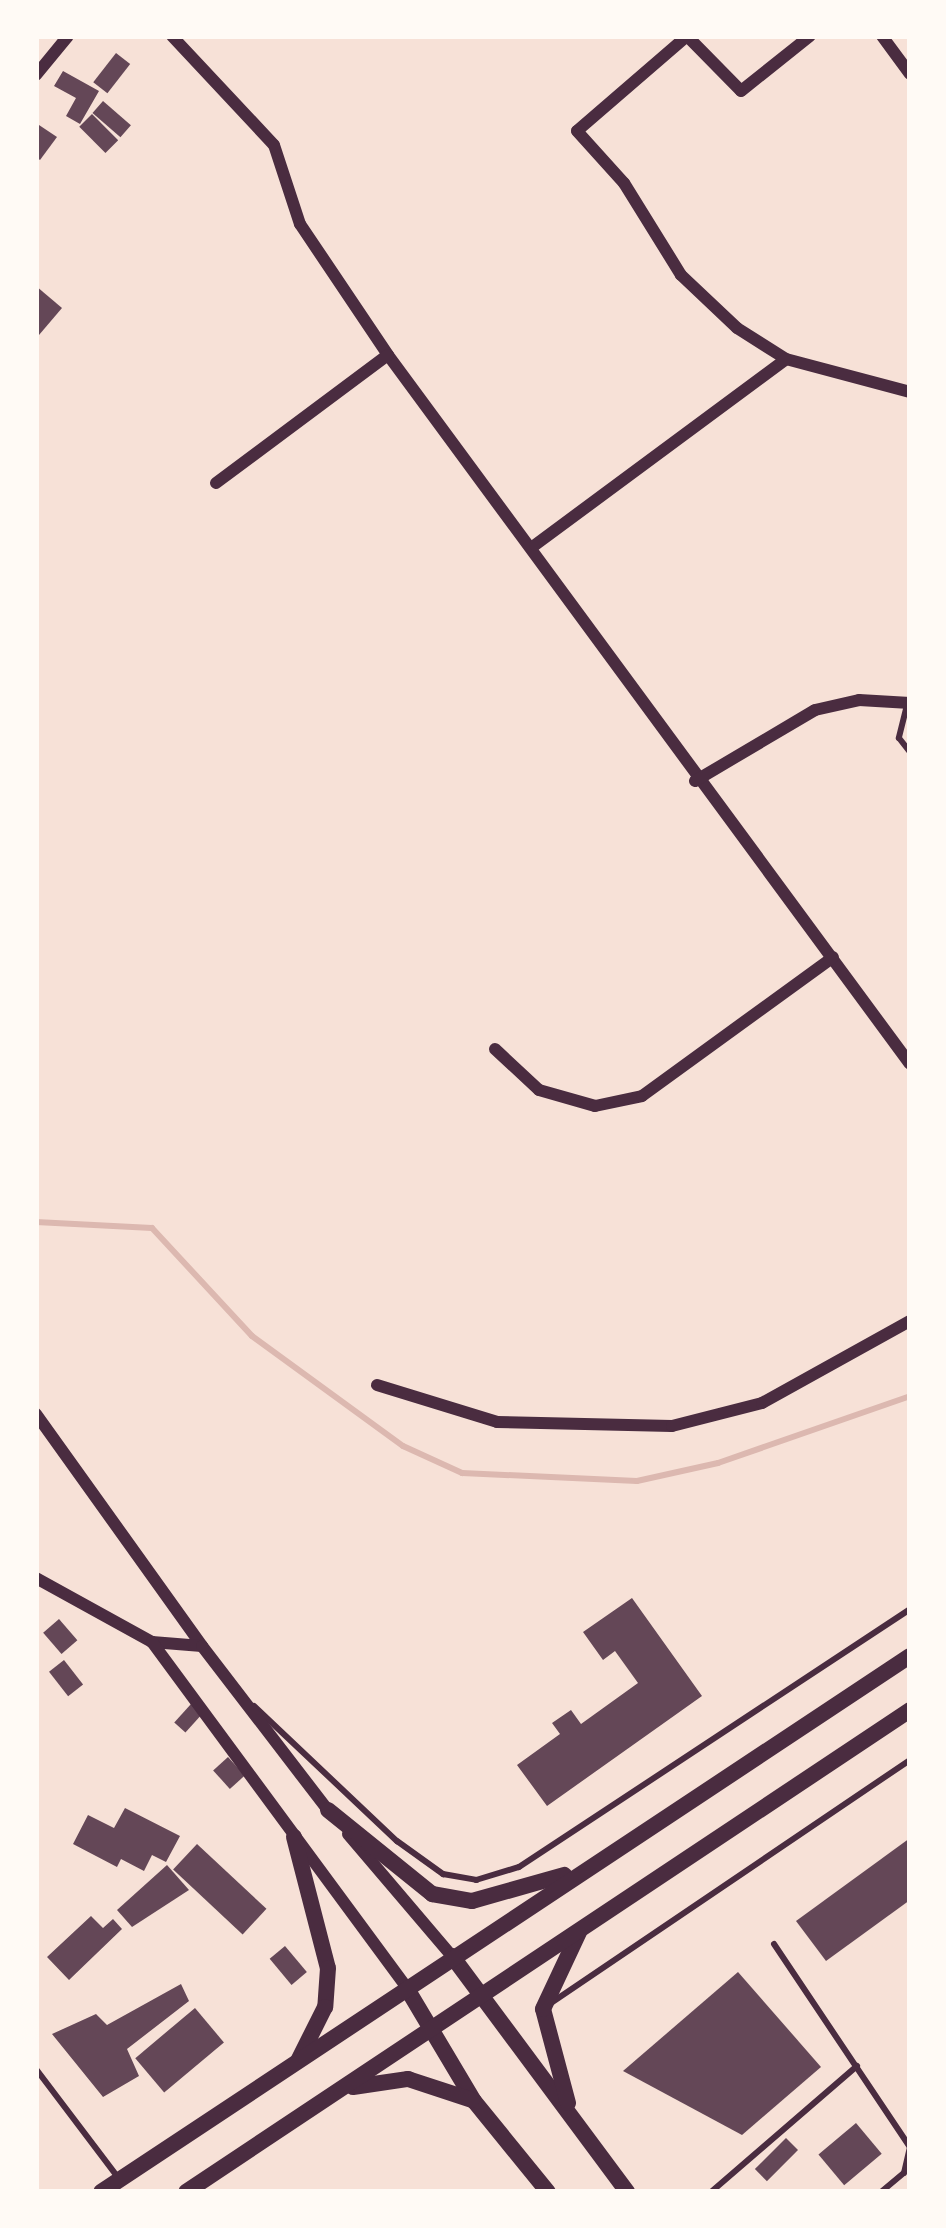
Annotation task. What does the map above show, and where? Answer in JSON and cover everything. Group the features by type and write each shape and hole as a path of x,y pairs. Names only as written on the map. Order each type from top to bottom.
{"main road":[{"path":"100,2192 910,1656"},
{"path":"185,2192 910,1710"},
{"path":"328,1810 432,1894 472,1901 582,1870"},
{"path":"294,1837 328,1968 326,2007 298,2060"},
{"path":"580,2131 546,2043 543,2009 582,1926"},
{"path":"452,1956 627,2192"},
{"path":"406,1987 474,2101 548,2192"},
{"path":"346,2087 408,2078 474,2101"}],"street":[{"path":"36,75 68,36"},
{"path":"172,36 274,146 300,224 388,355 535,545 694,781 833,957 910,1064"},
{"path":"810,36 741,91 688,37 577,131 624,183 681,275 737,328 786,359 910,392"},
{"path":"882,36 910,74"},
{"path":"216,484 388,355"},
{"path":"535,545 786,359"},
{"path":"694,781 815,710 909,702"},
{"path":"495,1049 539,1090 595,1106 642,1096 833,957"},
{"path":"377,1385 497,1422 672,1426 762,1403 910,1321"},
{"path":"36,1414 232,1686 328,1810 452,1956"},
{"path":"36,1578 152,1642 202,1646"},
{"path":"152,1642 406,1987"}],"lane":[{"path":"909,702 899,737 910,752"},
{"path":"232,1686 397,1841 443,1874 476,1880 519,1867 910,1609"},
{"path":"543,2009 910,1760"},
{"path":"774,1944 910,2148 904,2173 881,2192"},
{"path":"711,2192 857,2066"},
{"path":"36,2068 119,2180"}],"building":[{"path":"116,53 130,64 107,93 93,82"},
{"path":"63,71 99,91 80,124 66,116 76,98 54,86"},
{"path":"103,101 131,125 120,137 93,113"},
{"path":"92,114 118,140 105,153 79,127"},
{"path":"36,123 57,137 40,160 36,157"},
{"path":"36,286 62,308 39,335 36,333"},
{"path":"632,1598 702,1696 547,1806 517,1765 560,1734 552,1723 571,1710 581,1724 638,1683 615,1651 603,1660 583,1632"},
{"path":"59,1619 77,1640 62,1654 43,1633"},
{"path":"64,1660 83,1684 68,1696 49,1672"},
{"path":"191,1704 202,1714 185,1733 174,1723"},
{"path":"228,1757 245,1776 230,1789 213,1770"},
{"path":"125,1808 180,1836 166,1862 152,1855 144,1871 121,1859 117,1867 73,1844 88,1815 114,1828"},
{"path":"910,1838 910,1900 826,1961 796,1921"},
{"path":"197,1844 266,1909 243,1934 173,1870"},
{"path":"167,1865 189,1890 132,1927 117,1910"},
{"path":"91,1916 103,1928 113,1919 122,1929 69,1980 47,1957"},
{"path":"285,1946 307,1972 292,1985 270,1959"},
{"path":"738,1972 821,2067 742,2135 623,2071"},
{"path":"181,1984 189,2001 127,2049 139,2076 103,2097 52,2034 96,2014 107,2025"},
{"path":"195,2008 224,2042 164,2093 135,2058"},
{"path":"856,2123 882,2154 844,2185 818,2154"},
{"path":"786,2138 798,2150 767,2181 755,2169"}],"waterway":[{"path":"36,1222 152,1228 252,1336 403,1446 462,1473 637,1481 718,1463 910,1396"}]}
